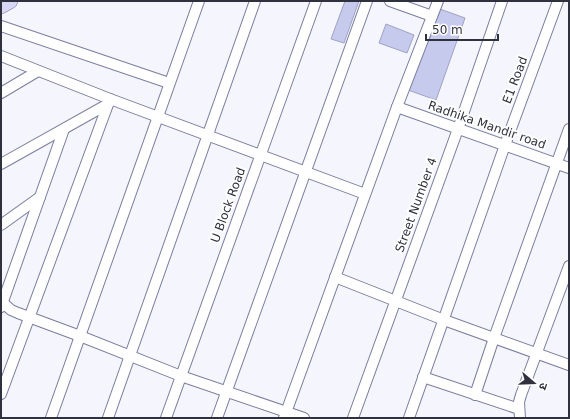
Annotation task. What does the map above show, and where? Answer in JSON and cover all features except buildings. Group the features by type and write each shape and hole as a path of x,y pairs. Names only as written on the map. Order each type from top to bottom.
{"main road":[{"path":"1,6 10,1"}],"street":[{"path":"51,418 200,1"},
{"path":"108,418 255,1"},
{"name":"U Block Road","path":"166,418 316,1"},
{"path":"217,418 367,1"},
{"path":"390,1 402,3 432,16"},
{"path":"285,415 397,107 438,1"},
{"name":"Street Number 4","path":"353,418 458,129 502,1"},
{"name":"E1 Road","path":"409,418 504,145 558,1"},
{"path":"1,26 170,83"},
{"path":"1,56 109,102 159,116 365,194"},
{"path":"1,93 38,71"},
{"path":"1,164 109,102"},
{"path":"1,394 109,102"},
{"name":"Radhika Mandir road","path":"397,107 569,168"},
{"path":"64,129 1,304 11,310 131,355 181,376 285,415 304,418"},
{"path":"475,395 569,129"},
{"path":"1,225 40,197"},
{"path":"423,377 475,395 519,413 519,402 521,395 569,266"},
{"path":"335,277 444,320 569,365"}]}
